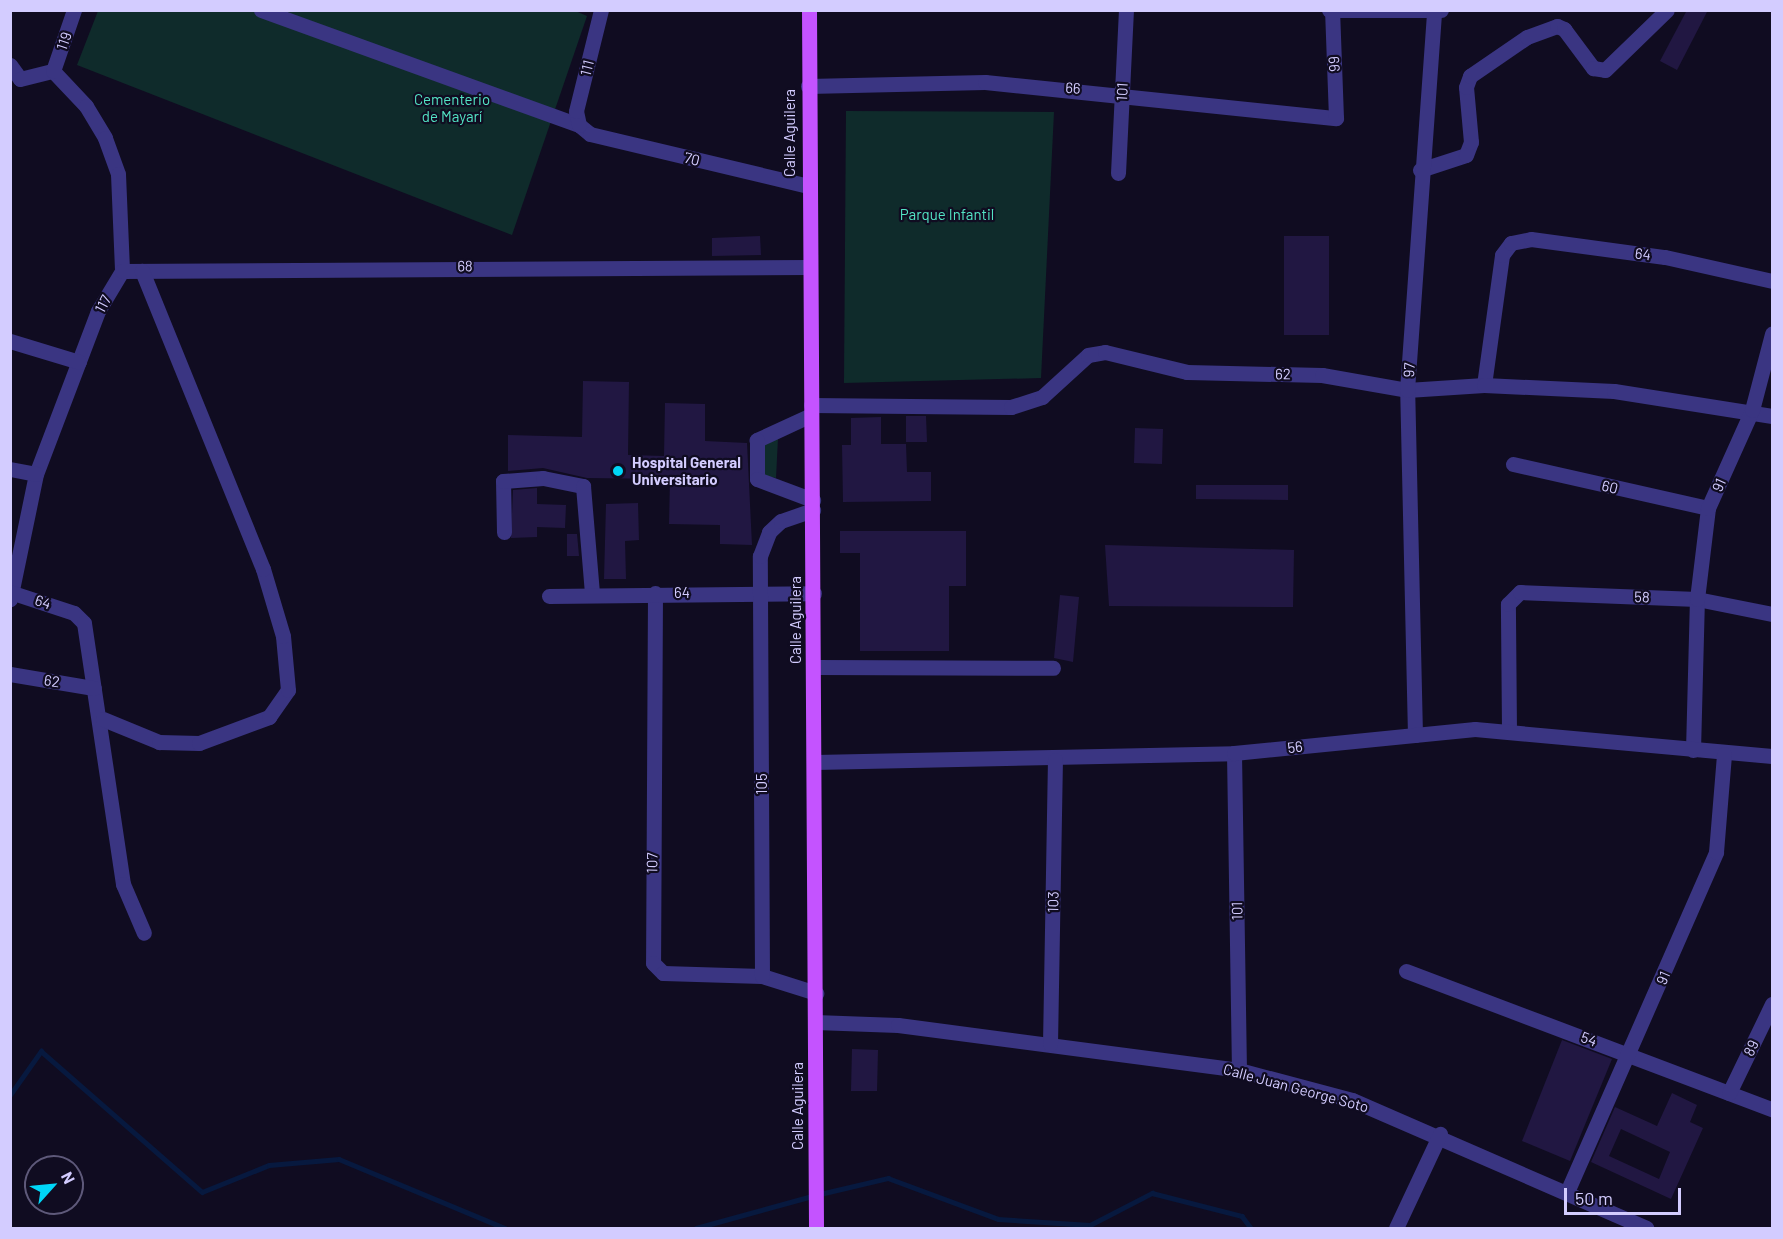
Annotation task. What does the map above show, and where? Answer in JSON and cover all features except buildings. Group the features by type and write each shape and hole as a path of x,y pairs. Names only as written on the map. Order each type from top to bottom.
{"main road":[{"name":"Calle Aguilera","path":"809,10 808,186 815,667 816,1228"}],"street":[{"name":"119","path":"53,71 74,10"},
{"name":"70","path":"261,10 579,125 590,134 808,186"},
{"name":"111","path":"579,125 576,111 601,10"},
{"name":"101","path":"1118,173 1126,10"},
{"path":"1420,170 1466,155 1471,142 1466,87 1470,76 1527,37 1557,26 1564,29 1593,68 1605,70 1667,10"},
{"path":"1330,11 1438,12"},
{"name":"99","path":"1330,11 1336,117"},
{"name":"97","path":"1415,735 1407,390 1420,170 1438,12"},
{"path":"10,66 15,81 53,71"},
{"name":"117","path":"11,594 36,474 79,362 122,271 118,174 86,106 53,71"},
{"name":"66","path":"808,86 985,82 1122,92 1336,117"},
{"name":"64","path":"1484,385 1502,255 1511,243 1531,239 1665,257 1773,281"},
{"name":"68","path":"122,271 358,265 809,267"},
{"path":"102,719 159,742 199,743 269,717 288,690 283,636 264,569 142,271"},
{"name":"91","path":"1694,750 1697,599 1708,508 1752,410 1773,334"},
{"path":"10,341 79,362"},
{"name":"62","path":"811,410 1011,407 1042,397 1088,355 1105,352 1187,372 1322,375 1407,390 1484,385 1614,391 1752,410 1773,416"},
{"path":"811,410 757,440 757,479 813,505"},
{"name":"60","path":"1513,464 1708,508"},
{"path":"10,469 36,474"},
{"path":"504,532 503,481 543,478 584,486 592,593"},
{"name":"105","path":"762,976 762,592 760,556 769,532 794,514 813,505"},
{"name":"58","path":"1509,731 1511,597 1520,592 1697,599 1773,614"},
{"name":"64","path":"549,596 592,593 814,593"},
{"name":"107","path":"655,593 653,963 669,973 762,976 816,993"},
{"name":"64","path":"11,594 74,613 89,636 94,688"},
{"path":"815,667 1053,668"},
{"name":"62","path":"10,674 94,688"},
{"path":"94,688 102,719 123,884 144,933"},
{"name":"56","path":"815,762 1055,760 1234,753 1475,729 1724,754 1773,756"},
{"name":"101","path":"1234,753 1239,1070"},
{"name":"91","path":"1568,1192 1631,1055 1716,852 1724,754"},
{"name":"103","path":"1050,1044 1055,760"},
{"name":"54","path":"1406,971 1773,1109"},
{"name":"89","path":"1729,1093 1773,1004"},
{"name":"Calle Juan George Soto","path":"815,1022 1050,1044 1239,1070 1352,1100 1440,1134 1646,1228"},
{"path":"1396,1228 1440,1134"}],"green space":[{"name":"Cementerio de Mayarí","path":"573,10 587,16 512,235 77,65 98,11"},
{"name":"Parque Infantil","path":"846,111 1054,112 1041,378 844,383"},
{"path":"778,438 776,478 761,475 761,447"}],"waterway":[{"path":"10,1095 41,1051 202,1192 269,1165 339,1159 505,1228"},
{"path":"820,1194 888,1178 998,1219 1090,1225 1152,1193 1242,1216 1251,1228"},
{"path":"696,1228 812,1196"}],"place":[{"name":"Hospital General Universitario","path":"618,471"}]}
